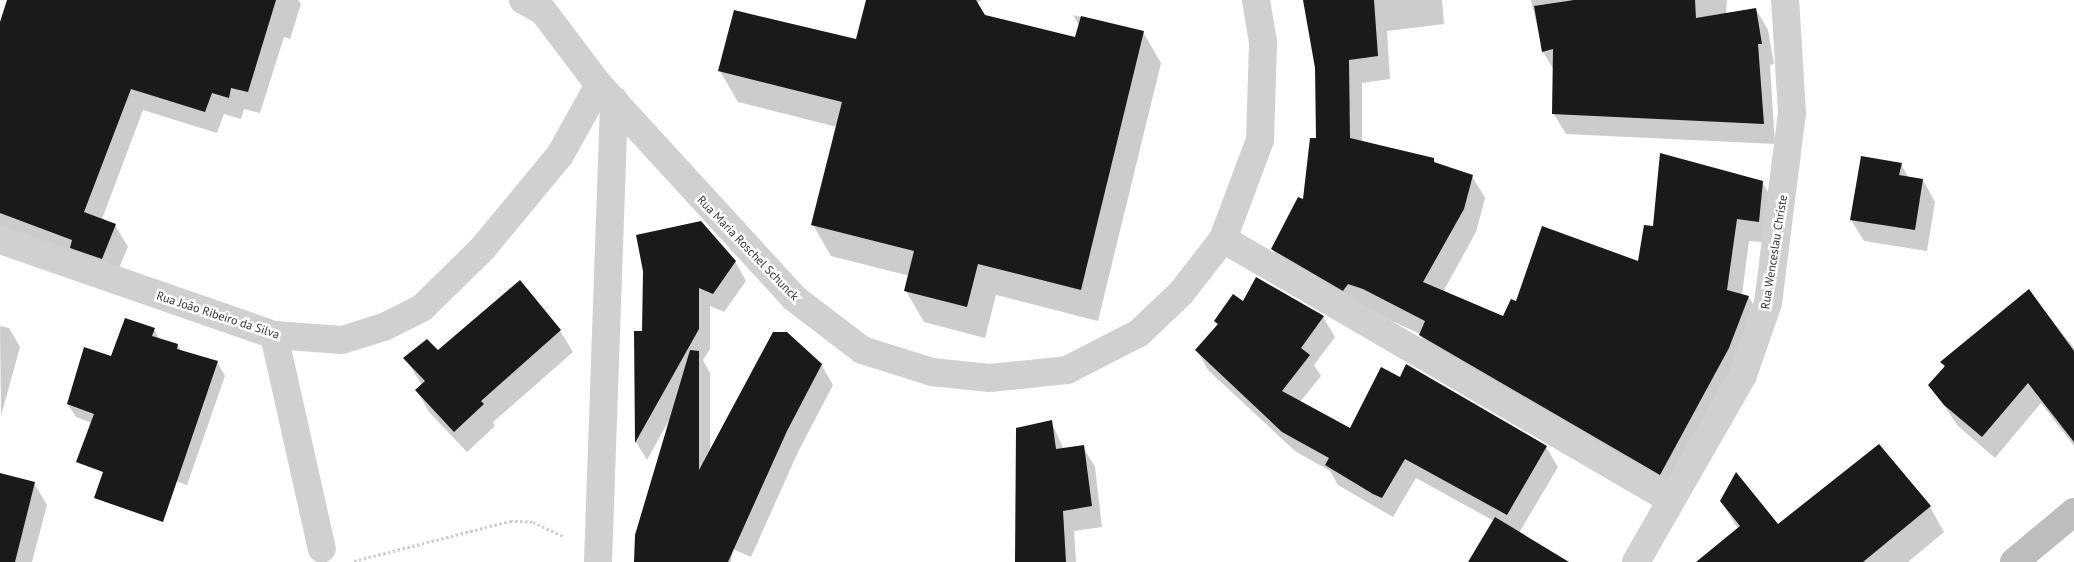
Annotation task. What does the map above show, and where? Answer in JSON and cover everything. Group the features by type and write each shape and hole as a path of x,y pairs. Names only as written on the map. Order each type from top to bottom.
{"main road":[{"path":"2014,562 2074,512"}],"street":[{"name":"Rua Maria Roschel Schunck","path":"523,0 543,11 606,92 794,298 862,350 932,372 990,378 1067,370 1139,333 1181,293 1223,239 1260,140 1263,42 1256,0"},
{"name":"Rua Wenceslau Christe","path":"1636,562 1743,375 1768,303 1792,113 1784,0"},
{"name":"Rua João Ribeiro da Silva","path":"0,240 274,335 342,340 384,327 422,308 483,248 560,155 606,92"},
{"path":"597,560 606,92"},
{"path":"1223,239 1671,500"},
{"path":"274,335 322,549"}],"path":[{"path":"349,562 510,521 533,522 597,560"}],"building":[{"path":"7,0 276,0 248,92 231,88 229,98 212,93 205,112 131,89 84,212 116,224 102,259 70,248 72,240 0,213 0,22"},
{"path":"866,0 976,0 985,15 1075,37 1081,16 1144,31 1081,290 978,264 967,307 904,291 914,251 811,225 842,102 718,71 734,10 856,39"},
{"path":"1303,0 1374,0 1378,56 1349,60 1350,138 1434,158 1434,162 1473,175 1464,209 1423,282 1503,316 1511,299 1516,301 1542,226 1638,261 1644,225 1653,226 1660,153 1763,181 1759,222 1737,219 1727,290 1749,296 1729,348 1660,475 1419,335 1425,321 1363,289 1348,284 1343,291 1271,249 1298,197 1303,199 1310,138 1316,138 1315,68"},
{"path":"1574,0 1695,0 1696,18 1756,8 1762,44 1758,44 1764,124 1552,114 1553,49 1542,52 1534,6"},
{"path":"1861,156 1902,163 1899,175 1923,179 1915,230 1850,220"},
{"path":"701,221 736,261 713,294 699,288 699,329 635,443 634,331 642,331 643,271 636,235"},
{"path":"1256,277 1324,316 1301,348 1310,355 1282,391 1350,428 1381,367 1400,377 1406,364 1547,446 1507,515 1405,459 1382,498 1373,494 1325,465 1329,458 1282,432 1195,350 1218,324 1214,321 1233,294 1243,301"},
{"path":"520,280 561,330 481,401 484,404 454,432 415,390 425,381 403,358 427,339 438,350"},
{"path":"2029,289 2074,351 2074,442 2028,383 1982,437 1944,405 1928,385 1945,366 1940,362"},
{"path":"125,318 155,328 152,336 178,344 177,349 218,361 163,522 94,498 103,472 76,462 94,414 67,404 84,347 111,356"},
{"path":"773,332 787,332 822,364 787,431 728,562 634,562 635,535 690,350 699,351 699,470"},
{"path":"1052,420 1056,449 1084,445 1092,506 1063,511 1066,562 1015,562 1016,428"},
{"path":"1879,444 1931,506 1863,562 1696,562 1740,526 1720,501 1736,472 1778,524"},
{"path":"0,473 35,482 15,562 0,562"},
{"path":"1495,517 1569,562 1468,562"}]}
